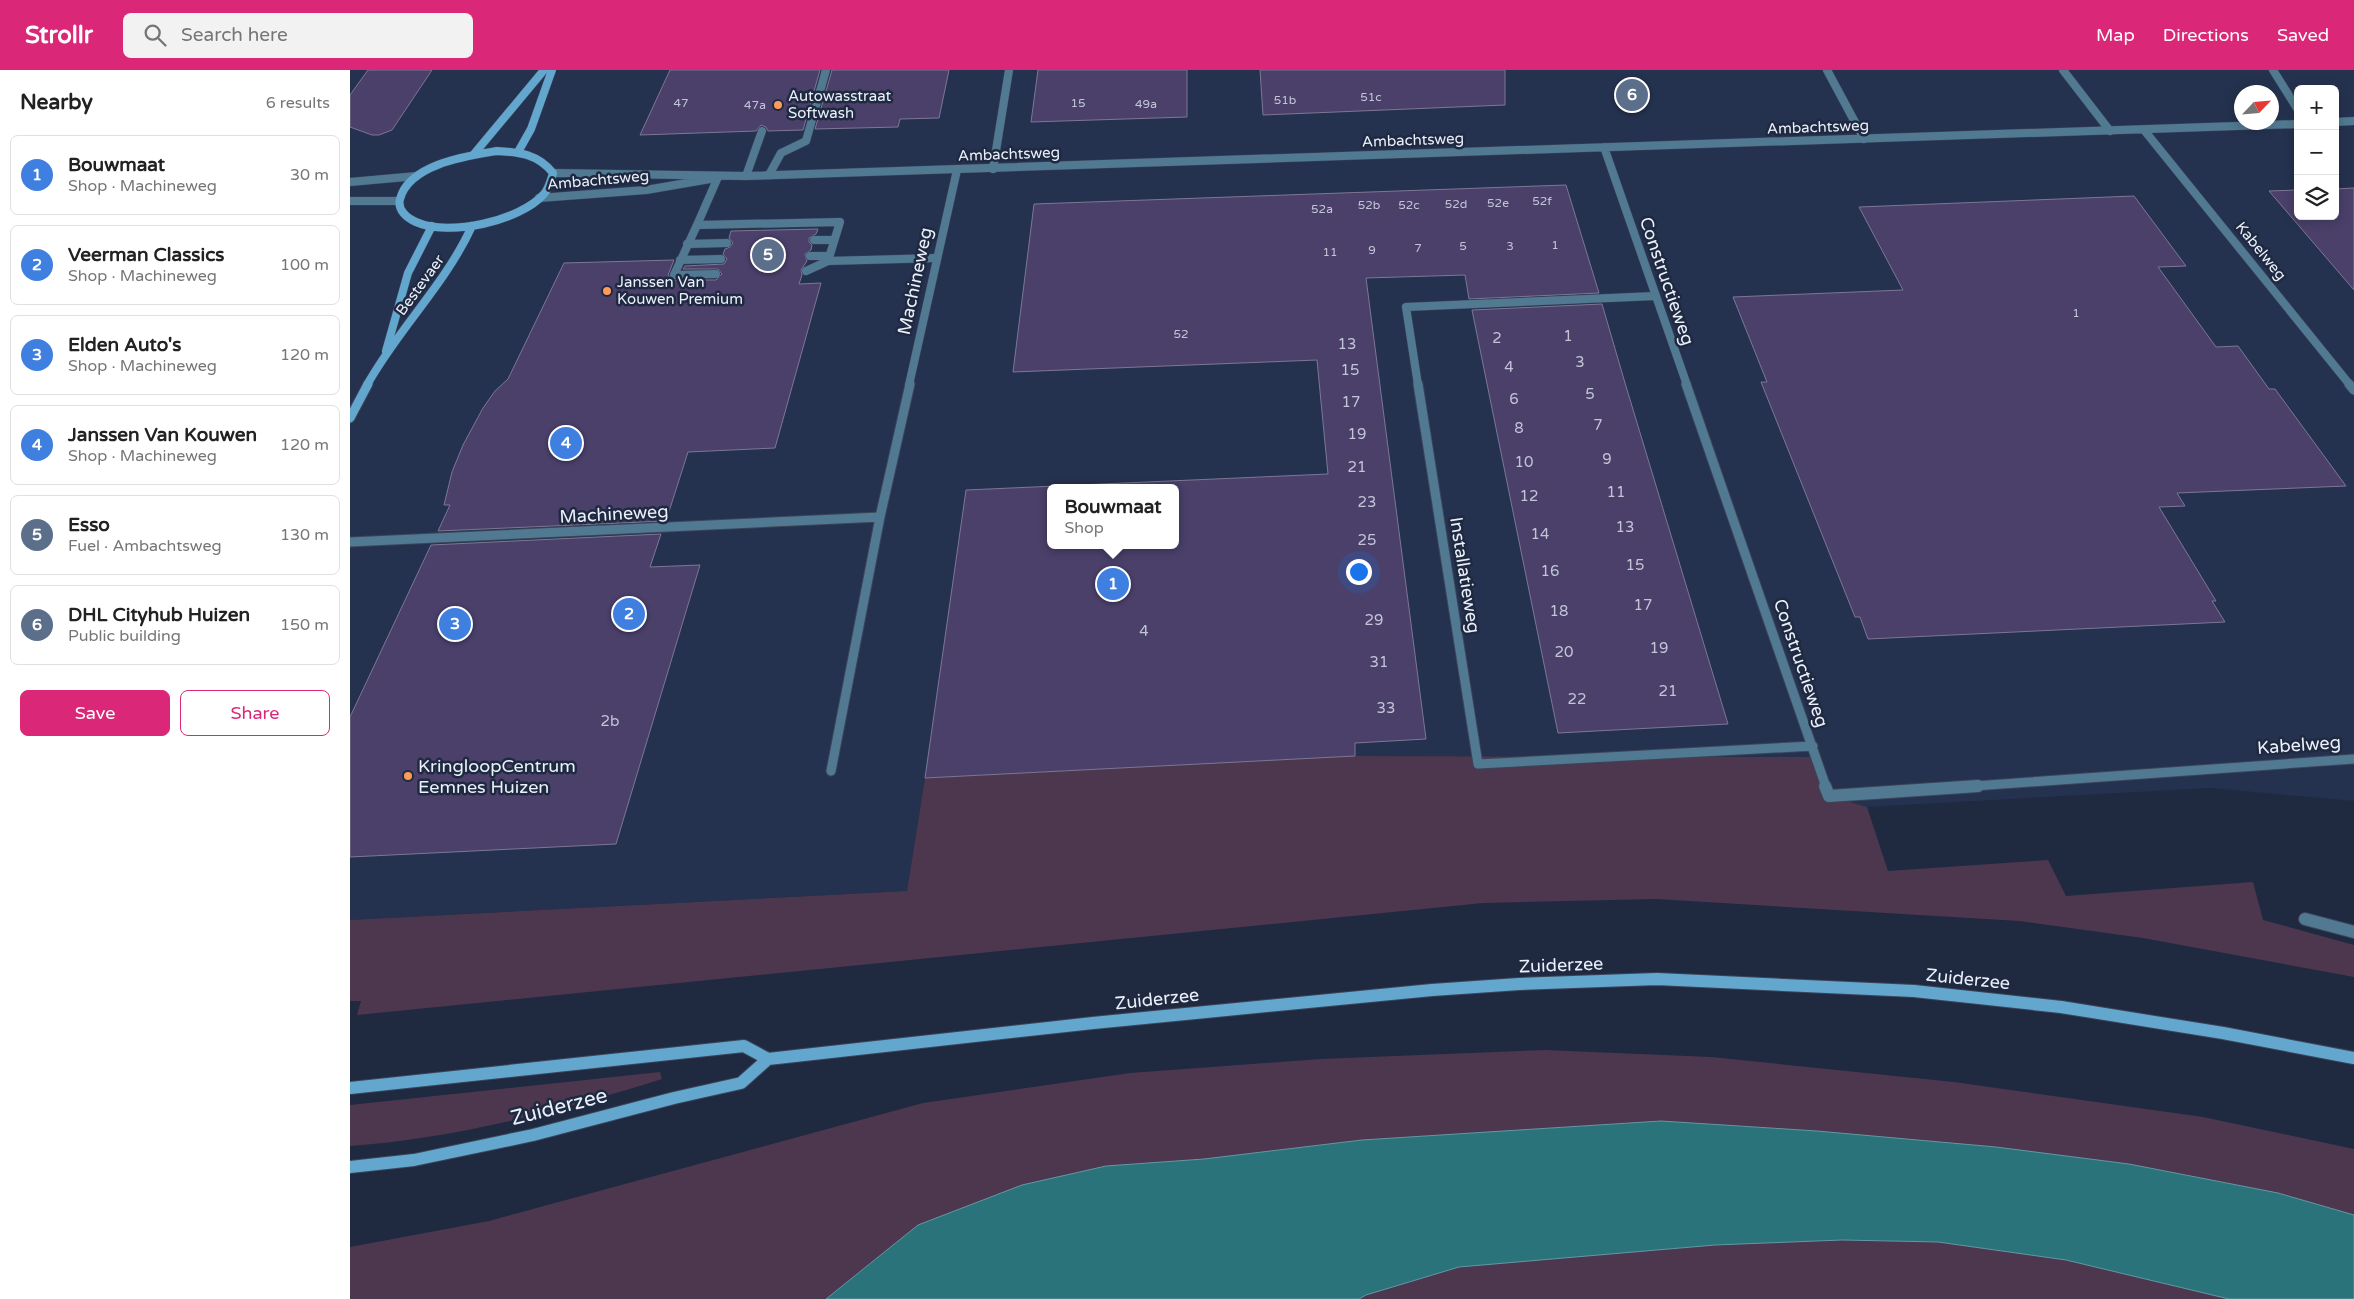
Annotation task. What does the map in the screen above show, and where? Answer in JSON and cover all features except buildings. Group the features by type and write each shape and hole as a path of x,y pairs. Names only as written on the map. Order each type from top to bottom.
{"street":[{"path":"474,154 544,70"},
{"path":"518,152 531,129 552,70"},
{"path":"769,175 781,153 806,141 826,70"},
{"path":"993,168 1009,70"},
{"path":"1827,70 1864,139"},
{"path":"2063,70 2110,132"},
{"path":"2273,70 2294,104"},
{"path":"2339,122 2354,122"},
{"name":"Ambachtsweg","path":"553,173 690,174 718,177 2110,132 2294,124"},
{"name":"Kabelweg","path":"2144,130 2354,390"},
{"path":"746,176 762,131"},
{"name":"Constructieweg","path":"1604,147 1829,796 2246,766"},
{"path":"497,151 518,152 535,156 546,164 553,173 547,188 539,198 514,214 472,226 432,226 413,221 402,212 398,201 403,189 417,176 444,162 474,154 497,151"},
{"name":"Machineweg","path":"831,771 880,517 957,170"},
{"path":"350,182 417,176"},
{"path":"716,274 674,275 718,177"},
{"name":"Ambachtsweg","path":"539,198 646,190 684,185 718,177"},
{"path":"350,201 398,201"},
{"path":"697,225 840,222 829,258 806,271"},
{"name":"Bestevaer","path":"384,357 408,273 432,226"},
{"name":"Bestevaer","path":"350,418 384,357 450,270 462,251 472,226"},
{"path":"814,240 834,240"},
{"path":"687,244 727,243"},
{"path":"810,256 829,258 937,258"},
{"path":"680,260 721,259"},
{"name":"Installatieweg","path":"1655,296 1406,307 1478,764 1813,746"},
{"name":"Machineweg","path":"350,542 880,517"},
{"name":"Kabelweg","path":"2246,766 2354,759"},
{"path":"2305,919 2354,932"},
{"name":"Zuiderzee","path":"350,1088 744,1046 768,1059 1094,1023 1432,990 1529,984 1657,980 1734,981 1914,991 2061,1007 2223,1033 2354,1058"},
{"name":"Zuiderzee","path":"350,1167 414,1160 533,1135 674,1098 741,1083 768,1059"}],"shaded area":[{"path":"350,70 2354,70 2354,801 2209,788 1867,807 1829,796 1816,757 1351,756 925,778 907,891 350,920"},
{"path":"1351,756 1816,757 1829,796 1867,807 1888,871 2048,860 2066,896 2253,882 2263,920 2354,945 2354,977 2143,938 2019,921 1656,899 1483,903 357,1015 361,1001 350,1001 350,920 907,891 925,778"},
{"path":"1545,1050 1711,1057 1954,1082 2203,1117 2354,1149 2354,1215 2278,1193 2129,1164 1996,1147 1817,1131 1661,1121 1362,1140 1204,1159 1106,1166 918,1225 826,1299 350,1299 350,1247 489,1221 923,1103 1130,1073 1321,1059"},
{"path":"660,1072 662,1079 508,1122 429,1137 350,1146 350,1105"},
{"path":"1661,1121 1817,1131 1996,1147 2129,1164 2278,1193 2354,1215 2354,1299 2229,1299 2066,1260 1938,1242 1842,1240 1715,1245 1459,1267 1366,1295 1359,1299 826,1299 918,1225 1022,1185 1106,1166 1204,1159 1362,1140"},
{"path":"1842,1240 1938,1242 2066,1260 2229,1299 1359,1299 1366,1295 1459,1267 1715,1245"}],"place":[{"name":"DHL Cityhub Huizen","path":"1632,95"},
{"name":"Autowasstraat Softwash","path":"778,105"},
{"name":"Esso","path":"768,255"},
{"name":"Janssen Van Kouwen Premium","path":"607,291"},
{"name":"Janssen Van Kouwen","path":"566,443"},
{"name":"Bouwmaat","path":"1113,584"},
{"name":"Veerman Classics","path":"629,614"},
{"name":"Elden Auto's","path":"455,624"},
{"name":"KringloopCentrum Eemnes Huizen","path":"408,776"}]}
